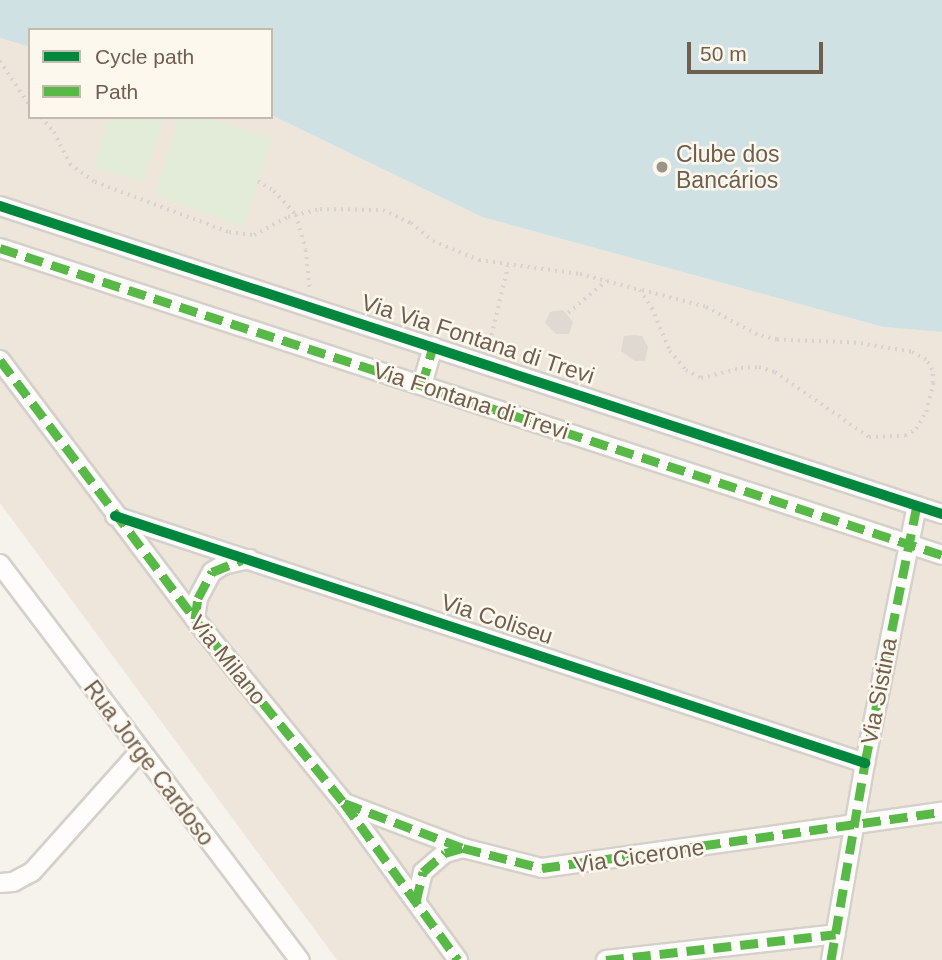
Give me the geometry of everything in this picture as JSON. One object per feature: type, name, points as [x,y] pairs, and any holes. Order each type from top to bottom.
[{"type":"street","name":"Via Via Fontana di Trevi","points":[[0,206],[942,514]]},
{"type":"street","name":"Via Fontana di Trevi","points":[[0,248],[942,555]]},
{"type":"street","points":[[422,385],[433,347]]},
{"type":"street","name":"Via Milano","points":[[0,360],[115,516],[344,803],[458,960]]},
{"type":"street","name":"Via Sistina","points":[[831,960],[865,763],[907,543],[917,506]]},
{"type":"street","name":"Via Coliseu","points":[[115,516],[865,763]]},
{"type":"street","points":[[195,619],[198,598],[212,572],[223,565],[249,559]]},
{"type":"street","name":"Rua Jorge Cardoso","points":[[0,564],[300,960]]},
{"type":"street","points":[[0,883],[13,882],[32,872],[140,751]]},
{"type":"street","name":"Via Cicerone","points":[[344,803],[463,848],[524,866],[562,867],[942,812]]},
{"type":"street","points":[[416,902],[423,872],[445,853],[463,848]]},
{"type":"street","points":[[606,960],[836,934]]},
{"type":"path","points":[[0,61],[28,103]]},
{"type":"path","points":[[43,119],[54,132],[70,164],[95,182],[131,198],[229,232],[254,235],[296,215],[320,209],[383,210],[411,223],[433,241],[479,260],[580,274],[705,307],[757,335],[777,340],[856,343],[911,352],[926,360],[932,370],[933,383],[926,412],[916,429],[905,436],[869,437],[775,372],[759,367],[741,368],[701,378],[686,370],[670,351],[652,308],[640,290]]},
{"type":"path","points":[[258,181],[274,191],[296,215],[306,250],[311,306]]},
{"type":"path","points":[[484,364],[508,265]]},
{"type":"path","points":[[568,313],[606,281]]},
{"type":"shaded area","name":"Clube dos Bancários","points":[[0,0],[942,0],[942,332],[883,327],[482,217],[273,116],[273,28],[28,28],[28,46],[0,38]]},
{"type":"shaded area","points":[[0,38],[28,46],[28,119],[273,119],[273,116],[482,217],[883,327],[942,332],[942,960],[337,960],[0,503]]},
{"type":"green space","points":[[108,119],[163,119],[144,182],[93,166]]},
{"type":"green space","points":[[178,119],[213,119],[272,138],[244,227],[155,195]]},
{"type":"building","points":[[563,310],[573,322],[569,334],[556,334],[545,323],[550,312]]},
{"type":"building","points":[[624,336],[642,336],[648,347],[645,361],[635,361],[621,351]]},
{"type":"marked path","points":[[0,248],[942,555]]},
{"type":"marked path","points":[[422,385],[433,347]]},
{"type":"marked path","points":[[0,360],[195,619],[344,803],[458,960]]},
{"type":"marked path","points":[[831,960],[865,763],[917,506]]},
{"type":"marked path","points":[[195,619],[198,598],[212,572],[242,560]]},
{"type":"marked path","points":[[344,803],[463,848],[542,868],[942,812]]},
{"type":"marked path","points":[[416,902],[423,872],[445,853],[463,848]]},
{"type":"marked path","points":[[606,960],[836,934]]},
{"type":"cycle path","points":[[0,206],[942,514]]},
{"type":"cycle path","points":[[115,516],[865,763]]},
{"type":"place","name":"Clube dos Bancários","points":[[662,167]]}]
